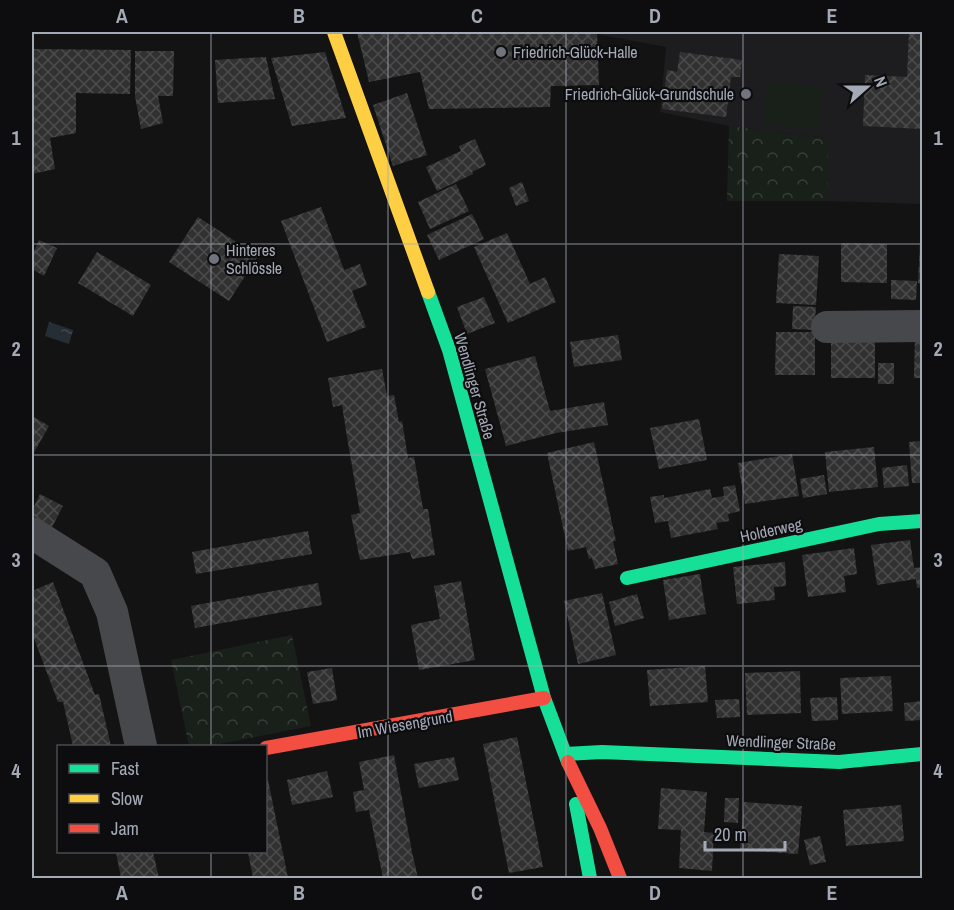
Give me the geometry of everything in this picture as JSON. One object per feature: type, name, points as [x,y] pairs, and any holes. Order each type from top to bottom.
[{"type":"main road","name":"Wendlinger Straße","points":[[334,32],[449,350],[544,698],[572,772],[600,828],[620,879]]},
{"type":"main road","name":"Holderweg","points":[[627,578],[879,524],[922,521]]},
{"type":"main road","name":"Im Wiesengrund","points":[[267,748],[544,698]]},
{"type":"main road","name":"Wendlinger Straße","points":[[565,754],[602,752],[839,762],[922,754]]},
{"type":"main road","name":"Wendlinger Straße","points":[[572,772],[580,837],[590,879]]},
{"type":"street","points":[[826,327],[922,326]]},
{"type":"street","points":[[32,533],[95,573],[112,612],[141,745]]},
{"type":"shaded area","name":"Friedrich-Glück-Grundschule","points":[[601,32],[922,32],[922,204],[828,201],[828,138],[729,126],[660,112],[666,47],[601,35]]},
{"type":"green space","points":[[767,81],[823,87],[818,130],[763,124]]},
{"type":"green space","points":[[729,126],[828,138],[828,201],[727,201]]},
{"type":"green space","points":[[292,635],[311,726],[214,745],[189,745],[171,660]]},
{"type":"water","points":[[49,322],[73,330],[69,344],[45,336]]},
{"type":"building","name":"Friedrich-Glück-Halle","points":[[357,32],[597,32],[599,85],[551,86],[550,107],[429,109],[420,72],[369,82]]},
{"type":"building","points":[[909,32],[922,32],[922,129],[863,126],[865,75],[907,77]]},
{"type":"building","points":[[32,49],[131,50],[130,94],[76,93],[76,133],[50,138],[55,169],[32,174]]},
{"type":"building","points":[[135,51],[174,51],[173,96],[158,96],[163,123],[141,129],[135,96]]},
{"type":"building","points":[[325,52],[346,118],[292,126],[271,58]]},
{"type":"building","points":[[680,52],[742,60],[740,77],[731,77],[726,117],[662,109],[667,70],[677,72]]},
{"type":"building","points":[[266,57],[275,99],[218,103],[215,60]]},
{"type":"building","points":[[407,93],[427,155],[393,166],[373,105]]},
{"type":"building","points":[[475,139],[486,165],[472,172],[473,174],[437,191],[426,167],[461,151],[459,146]]},
{"type":"building","points":[[522,182],[529,201],[516,206],[509,188]]},
{"type":"building","points":[[456,184],[469,211],[430,229],[418,202]]},
{"type":"building","points":[[321,207],[344,270],[360,264],[367,285],[352,291],[366,327],[327,342],[281,221]]},
{"type":"building","points":[[472,214],[484,239],[439,260],[427,235]]},
{"type":"building","name":"Hinteres Schlössle","points":[[198,217],[258,256],[229,301],[169,262]]},
{"type":"building","points":[[507,233],[530,284],[545,277],[556,302],[508,323],[474,247]]},
{"type":"building","points":[[39,240],[57,248],[44,276],[32,269],[32,256]]},
{"type":"building","points":[[920,241],[922,241],[922,284],[918,283]]},
{"type":"building","points":[[841,243],[887,244],[887,283],[841,282]]},
{"type":"building","points":[[97,252],[151,285],[133,316],[78,283]]},
{"type":"building","points":[[779,254],[819,256],[816,305],[776,303]]},
{"type":"building","points":[[891,280],[917,281],[916,300],[891,299]]},
{"type":"building","points":[[484,297],[495,323],[467,334],[457,307]]},
{"type":"building","points":[[793,306],[816,307],[814,330],[792,329]]},
{"type":"building","points":[[776,332],[815,332],[815,375],[775,375]]},
{"type":"building","points":[[618,335],[622,360],[574,367],[570,342]]},
{"type":"building","points":[[915,335],[922,335],[922,378],[914,378]]},
{"type":"building","points":[[831,336],[875,336],[875,378],[831,378]]},
{"type":"building","points":[[535,356],[550,411],[604,402],[608,425],[556,433],[506,446],[485,369]]},
{"type":"building","points":[[878,363],[894,363],[894,384],[878,384]]},
{"type":"building","points":[[382,369],[387,396],[394,395],[399,422],[402,421],[408,458],[414,457],[423,509],[428,509],[435,555],[412,559],[410,552],[360,560],[351,515],[360,513],[342,405],[333,407],[328,378]]},
{"type":"building","points":[[32,416],[49,426],[32,456]]},
{"type":"building","points":[[699,419],[707,460],[659,469],[650,428]]},
{"type":"building","points":[[922,441],[922,483],[912,483],[909,442]]},
{"type":"building","points":[[594,442],[616,541],[613,541],[618,564],[595,569],[586,547],[568,551],[547,453]]},
{"type":"building","points":[[874,447],[878,487],[829,492],[825,452]]},
{"type":"building","points":[[792,454],[799,496],[745,504],[738,463]]},
{"type":"building","points":[[907,465],[909,486],[884,488],[882,468]]},
{"type":"building","points":[[824,475],[827,494],[803,498],[800,479]]},
{"type":"building","points":[[735,485],[740,511],[728,514],[729,521],[716,523],[718,529],[671,538],[668,521],[655,523],[650,497],[664,495],[664,498],[710,489],[712,498],[724,496],[723,487]]},
{"type":"building","points":[[40,494],[63,506],[52,527],[32,515]]},
{"type":"building","points":[[308,531],[312,554],[196,574],[192,552]]},
{"type":"building","points":[[910,540],[914,568],[922,567],[922,587],[917,588],[916,579],[877,585],[871,545]]},
{"type":"building","points":[[854,548],[857,574],[844,576],[846,592],[808,597],[802,555]]},
{"type":"building","points":[[785,562],[786,586],[774,587],[775,600],[737,604],[733,567]]},
{"type":"building","points":[[700,574],[706,614],[669,620],[663,580]]},
{"type":"building","points":[[461,581],[475,660],[419,670],[411,625],[440,619],[434,586]]},
{"type":"building","points":[[53,582],[95,695],[99,694],[111,745],[73,745],[63,702],[58,702],[32,633],[32,591]]},
{"type":"building","points":[[318,583],[322,605],[195,628],[191,606]]},
{"type":"building","points":[[602,593],[616,655],[578,664],[564,601]]},
{"type":"building","points":[[637,594],[644,618],[615,626],[609,602]]},
{"type":"building","points":[[705,666],[708,702],[650,706],[647,670]]},
{"type":"building","points":[[332,668],[337,700],[313,704],[307,672]]},
{"type":"building","points":[[800,671],[801,713],[747,715],[745,673]]},
{"type":"building","points":[[891,676],[893,711],[842,714],[840,678]]},
{"type":"building","points":[[837,697],[838,720],[812,721],[810,698]]},
{"type":"building","points":[[739,699],[740,717],[717,718],[715,700]]},
{"type":"building","points":[[922,701],[922,720],[905,721],[904,703]]},
{"type":"building","points":[[517,737],[543,867],[509,873],[483,744]]},
{"type":"building","points":[[394,755],[418,878],[383,878],[369,810],[356,812],[353,792],[364,790],[359,762]]},
{"type":"building","points":[[454,757],[459,780],[419,788],[414,764]]},
{"type":"building","points":[[327,771],[333,797],[292,805],[287,780]]},
{"type":"building","points":[[268,780],[288,878],[253,878],[248,853],[267,853]]},
{"type":"building","points":[[661,788],[707,792],[704,832],[714,833],[712,871],[679,868],[681,830],[658,829]]},
{"type":"building","points":[[725,798],[739,798],[738,823],[724,822]]},
{"type":"building","points":[[744,802],[802,806],[798,854],[740,850]]},
{"type":"building","points":[[901,805],[904,841],[846,846],[843,810]]},
{"type":"building","points":[[820,836],[826,862],[810,865],[804,840]]},
{"type":"building","points":[[116,853],[153,853],[159,878],[121,878]]},
{"type":"traffic: fast","points":[[428,292],[449,350],[544,698],[568,762]]},
{"type":"traffic: fast","points":[[627,578],[879,524],[922,521]]},
{"type":"traffic: fast","points":[[565,754],[602,752],[839,762],[922,754]]},
{"type":"traffic: fast","points":[[576,804],[590,878]]},
{"type":"traffic: slow","points":[[334,32],[428,292]]},
{"type":"traffic: jam","points":[[267,748],[544,698]]},
{"type":"traffic: jam","points":[[568,762],[600,828],[620,878]]},
{"type":"place","name":"Friedrich-Glück-Halle","points":[[501,52]]},
{"type":"place","name":"Friedrich-Glück-Grundschule","points":[[746,94]]},
{"type":"place","name":"Hinteres Schlössle","points":[[214,259]]}]
